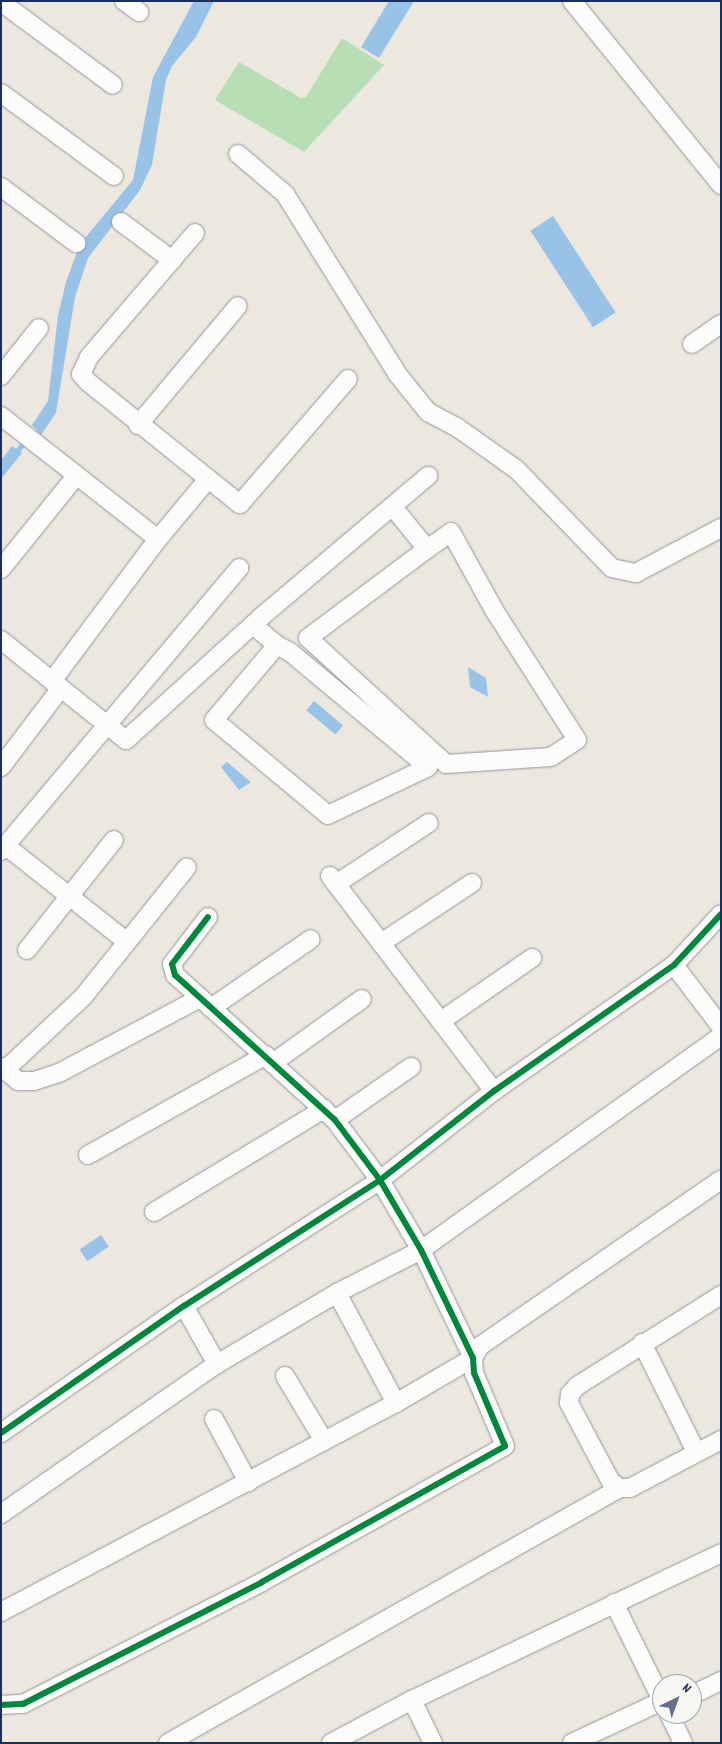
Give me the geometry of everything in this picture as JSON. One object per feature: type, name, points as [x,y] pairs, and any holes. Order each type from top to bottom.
[{"type":"street","points":[[124,1],[139,12]]},
{"type":"street","points":[[572,1],[721,185]]},
{"type":"street","points":[[1,2],[113,85]]},
{"type":"street","points":[[1,94],[114,176]]},
{"type":"street","points":[[238,154],[285,194],[398,375],[428,412],[458,428],[517,470],[612,568],[636,573],[721,528]]},
{"type":"street","points":[[1,187],[76,243]]},
{"type":"street","points":[[121,222],[172,260]]},
{"type":"street","points":[[195,234],[90,357],[81,374],[138,425],[240,504],[348,379]]},
{"type":"street","points":[[138,425],[238,306]]},
{"type":"street","points":[[692,344],[721,324]]},
{"type":"street","points":[[1,376],[39,328]]},
{"type":"street","points":[[1,416],[158,539]]},
{"type":"street","points":[[1,569],[76,476]]},
{"type":"street","points":[[3,644],[126,740],[253,625],[428,476]]},
{"type":"street","points":[[1,767],[158,539],[208,479]]},
{"type":"street","points":[[393,507],[427,549]]},
{"type":"street","points":[[451,532],[494,610],[578,740],[551,757],[446,764],[308,638],[427,549],[451,532]]},
{"type":"street","points":[[128,942],[4,848],[239,568]]},
{"type":"street","points":[[253,625],[277,645],[290,652],[428,767],[328,815],[214,720],[277,645]]},
{"type":"street","points":[[429,823],[333,880],[494,1090]]},
{"type":"street","points":[[27,950],[114,840]]},
{"type":"street","points":[[187,868],[84,997],[3,1069],[18,1081],[34,1081],[59,1073],[205,1003],[311,939]]},
{"type":"street","points":[[381,943],[472,883]]},
{"type":"street","points":[[1,1433],[184,1306],[380,1180],[494,1090],[674,965],[721,914]]},
{"type":"street","points":[[1,1705],[23,1704],[262,1582],[505,1446],[474,1374],[473,1358],[421,1250],[380,1180],[330,1114],[270,1058],[175,975],[172,964],[208,918]]},
{"type":"street","points":[[441,1021],[532,958]]},
{"type":"street","points":[[674,965],[721,1027]]},
{"type":"street","points":[[88,1155],[270,1058],[362,999]]},
{"type":"street","points":[[1,1514],[217,1364],[337,1293],[421,1250],[721,1036]]},
{"type":"street","points":[[154,1212],[410,1067]]},
{"type":"street","points":[[1,1612],[396,1403],[473,1358],[480,1346],[721,1180]]},
{"type":"street","points":[[337,1293],[396,1403]]},
{"type":"street","points":[[620,1488],[611,1482],[569,1404],[570,1394],[578,1386],[642,1343],[720,1296]]},
{"type":"street","points":[[184,1306],[217,1364]]},
{"type":"street","points":[[642,1343],[696,1452]]},
{"type":"street","points":[[285,1376],[324,1441]]},
{"type":"street","points":[[214,1418],[248,1482]]},
{"type":"street","points":[[168,1743],[620,1488],[630,1488],[721,1440]]},
{"type":"street","points":[[331,1743],[352,1738],[412,1700],[721,1553]]},
{"type":"street","points":[[614,1603],[652,1680]]},
{"type":"street","points":[[702,1691],[721,1681]]},
{"type":"street","points":[[412,1700],[433,1743]]},
{"type":"street","points":[[572,1743],[652,1705]]},
{"type":"street","points":[[674,1724],[683,1743]]},
{"type":"green space","points":[[342,38],[384,65],[304,152],[215,100],[239,62],[301,98],[306,97]]},
{"type":"water","points":[[194,1],[214,1],[196,37],[172,66],[166,80],[152,165],[140,190],[88,258],[75,297],[56,413],[41,435],[32,425],[48,401],[58,315],[66,282],[80,244],[133,180],[153,77]]},
{"type":"water","points":[[389,1],[414,1],[379,58],[361,47]]},
{"type":"water","points":[[553,216],[616,312],[593,327],[530,231]]},
{"type":"water","points":[[12,446],[22,453],[1,479],[1,460]]},
{"type":"water","points":[[468,667],[486,678],[488,697],[470,687]]},
{"type":"water","points":[[314,701],[343,725],[335,735],[306,710]]},
{"type":"water","points":[[227,762],[251,782],[239,790],[221,767]]},
{"type":"water","points":[[101,1235],[109,1247],[87,1261],[79,1250]]},
{"type":"waterway","points":[[15,453],[27,439]]},
{"type":"cycle path","points":[[1,1433],[184,1306],[380,1180],[494,1091],[674,965],[721,914]]},
{"type":"cycle path","points":[[1,1705],[23,1704],[262,1582],[505,1446],[474,1373],[473,1358],[421,1250],[380,1180],[335,1120],[175,975],[172,964],[208,917]]}]
